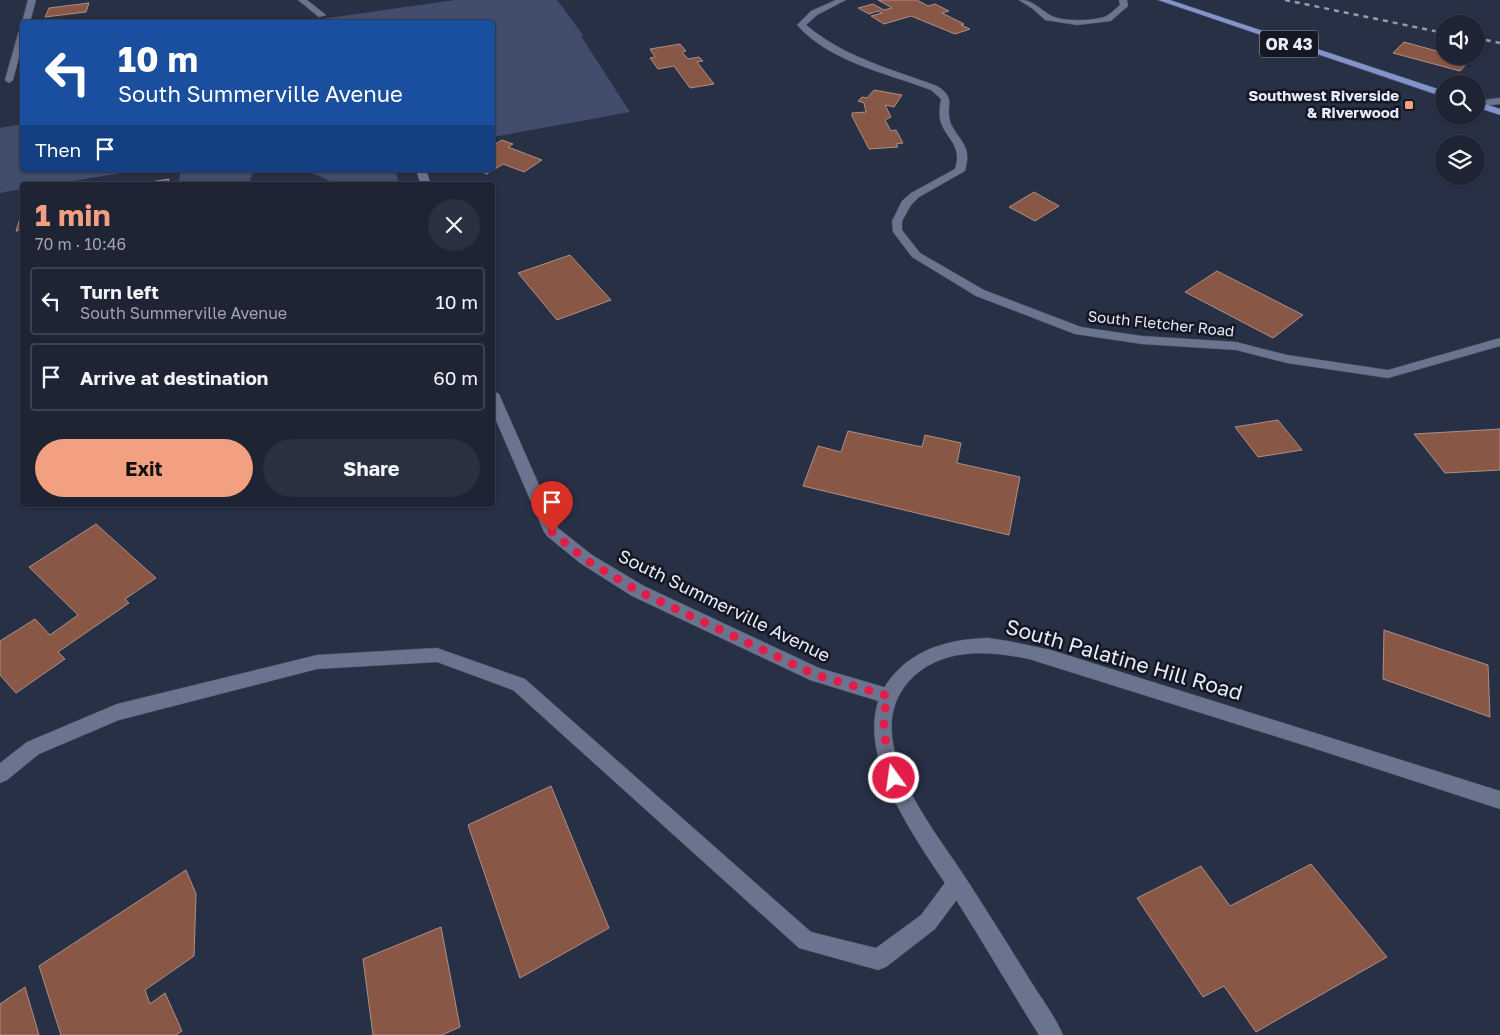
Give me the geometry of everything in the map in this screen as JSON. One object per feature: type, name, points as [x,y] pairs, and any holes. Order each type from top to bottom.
[{"type":"main road","name":"OR 43","points":[[1162,0],[1416,87],[1435,92]]},
{"type":"main road","points":[[1485,107],[1500,112]]},
{"type":"street","points":[[27,20],[32,0]]},
{"type":"street","points":[[302,0],[322,15]]},
{"type":"street","name":"South Fletcher Road","points":[[842,0],[814,13],[801,25],[815,39],[871,67],[934,88],[942,93],[946,99],[942,113],[946,126],[960,145],[964,156],[960,170],[915,195],[906,203],[897,221],[897,230],[916,255],[980,293],[1079,331],[1142,340],[1236,346],[1287,359],[1388,374],[1500,342]]},
{"type":"street","points":[[1023,0],[1036,7],[1048,18],[1077,23],[1108,19],[1124,6],[1123,0]]},
{"type":"street","points":[[9,80],[20,41]]},
{"type":"street","points":[[1485,103],[1500,101]]},
{"type":"street","points":[[422,173],[425,182]]},
{"type":"street","name":"South Summerville Avenue","points":[[495,401],[552,532],[586,560],[638,591],[816,675],[888,696]]},
{"type":"street","name":"South Palatine Hill Road","points":[[1052,1035],[904,800],[894,778],[883,727],[884,710],[888,696],[898,680],[912,666],[928,656],[947,650],[971,646],[1018,649],[1290,731],[1500,800]]},
{"type":"street","points":[[0,774],[33,748],[116,712],[317,662],[437,655],[519,684],[806,940],[878,959],[928,922],[957,883]]},
{"type":"shaded area","points":[[455,0],[557,0],[583,35],[581,36],[630,112],[495,137],[495,20],[314,20]]},
{"type":"shaded area","points":[[20,124],[20,172],[127,172],[67,182],[20,182],[20,189],[0,193],[0,128]]},
{"type":"shaded area","points":[[181,172],[253,172],[249,182],[179,182]]},
{"type":"shaded area","points":[[310,172],[396,172],[399,182],[332,182]]},
{"type":"building","points":[[878,0],[917,0],[928,6],[935,4],[949,11],[942,13],[970,29],[955,34],[911,16],[884,24],[871,16],[882,13],[878,11],[869,14],[858,8],[873,4],[884,10],[892,8]]},
{"type":"building","points":[[89,3],[86,12],[45,17],[49,8]]},
{"type":"building","points":[[1404,42],[1435,51],[1435,64],[1393,53]]},
{"type":"building","points":[[680,44],[686,51],[682,52],[688,59],[699,57],[703,61],[697,62],[714,84],[690,88],[674,66],[658,69],[650,58],[655,57],[650,49]]},
{"type":"building","points":[[1438,65],[1465,65],[1460,71]]},
{"type":"building","points":[[874,90],[902,95],[894,107],[885,105],[891,117],[885,120],[891,131],[896,130],[903,143],[896,144],[898,147],[869,149],[852,116],[852,113],[866,112],[864,103],[858,101],[862,97],[867,98]]},
{"type":"building","points":[[502,140],[513,144],[508,147],[542,160],[524,172],[503,164],[495,169],[495,144]]},
{"type":"building","points":[[169,179],[168,182],[151,182]]},
{"type":"building","points":[[1034,192],[1059,206],[1035,221],[1009,207]]},
{"type":"building","points":[[20,218],[20,230],[16,231]]},
{"type":"building","points":[[570,255],[611,300],[557,320],[518,273]]},
{"type":"building","points":[[1217,271],[1303,315],[1273,338],[1185,292]]},
{"type":"building","points":[[1278,420],[1302,450],[1258,457],[1235,427]]},
{"type":"building","points":[[1500,429],[1500,470],[1445,473],[1414,434]]},
{"type":"building","points":[[848,431],[922,447],[925,435],[961,443],[957,463],[1020,477],[1009,535],[803,486],[818,446],[841,452]]},
{"type":"building","points":[[96,524],[156,578],[125,599],[129,603],[58,652],[65,659],[16,693],[0,675],[0,641],[35,619],[50,635],[78,615],[29,567]]},
{"type":"building","points":[[1384,630],[1488,665],[1490,717],[1383,679]]},
{"type":"building","points":[[551,786],[609,928],[520,978],[468,825]]},
{"type":"building","points":[[1311,864],[1387,957],[1256,1032],[1224,986],[1203,997],[1137,898],[1201,866],[1230,906]]},
{"type":"building","points":[[186,870],[196,894],[194,956],[145,990],[150,1004],[165,993],[182,1031],[176,1035],[61,1035],[39,966]]},
{"type":"building","points":[[441,927],[460,1027],[442,1035],[373,1035],[363,959]]},
{"type":"building","points":[[25,987],[39,1035],[0,1035],[0,1004]]},
{"type":"railway","points":[[1285,0],[1435,31]]},
{"type":"railway","points":[[1485,40],[1500,43]]},
{"type":"place","name":"Southwest Riverside & Riverwood","points":[[1409,105]]},
{"type":"route","points":[[552,532],[586,560],[638,591],[816,675],[888,696],[884,710],[883,727],[885,744],[894,778]]}]
